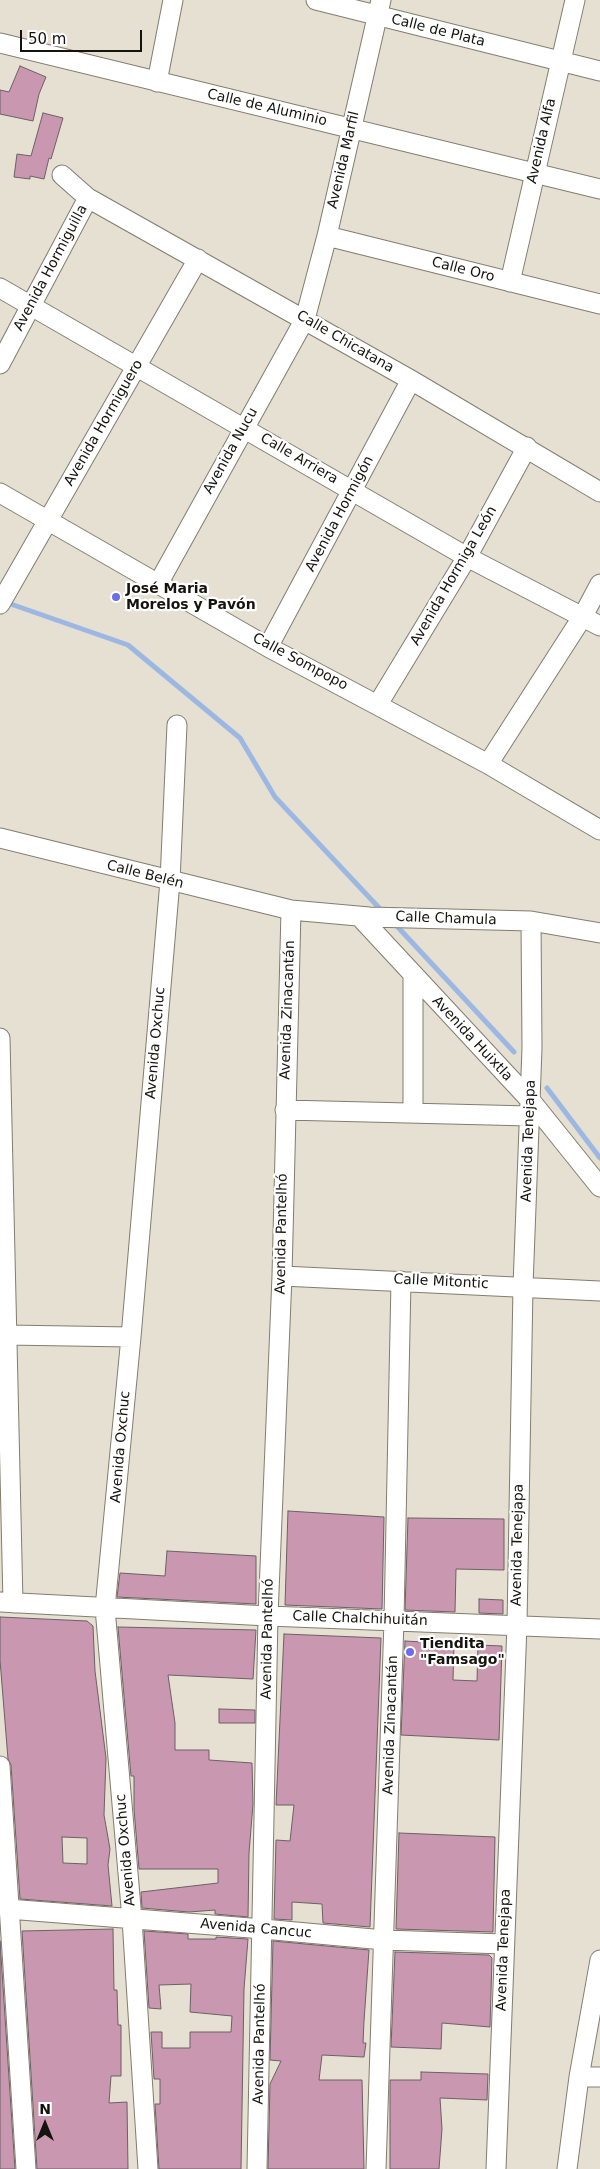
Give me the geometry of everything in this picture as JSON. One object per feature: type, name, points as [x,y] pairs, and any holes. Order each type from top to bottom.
[{"type":"street","points":[[157,82],[173,0]]},
{"type":"street","name":"Calle de Plata","points":[[316,0],[380,8],[600,71]]},
{"type":"street","name":"Avenida Alfa","points":[[510,282],[575,0]]},
{"type":"street","name":"Avenida Marfil","points":[[305,319],[327,236],[380,8]]},
{"type":"street","name":"Calle de Aluminio","points":[[0,43],[600,189]]},
{"type":"street","name":"Calle Chicatana","points":[[62,175],[88,198],[305,319],[600,492]]},
{"type":"street","name":"Avenida Hormiguilla","points":[[0,364],[32,308],[88,198]]},
{"type":"street","name":"Calle Oro","points":[[327,236],[600,304]]},
{"type":"street","name":"Avenida Hormiguero","points":[[4,595],[198,259]]},
{"type":"street","name":"Calle Arriera","points":[[0,288],[467,556],[600,626]]},
{"type":"street","name":"Avenida Nucu","points":[[158,584],[305,319]]},
{"type":"street","name":"Avenida Hormigón","points":[[268,647],[411,380]]},
{"type":"street","name":"Avenida Hormiga León","points":[[378,704],[467,556],[527,448]]},
{"type":"street","name":"Calle Sompopo","points":[[0,494],[268,647],[488,764],[600,829]]},
{"type":"street","points":[[488,764],[583,616],[600,584]]},
{"type":"street","name":"Avenida Oxchuc","points":[[148,2169],[132,1919],[106,1608],[170,881],[177,724]]},
{"type":"street","name":"Calle Belén","points":[[0,838],[291,910]]},
{"type":"street","name":"Calle Chamula","points":[[291,910],[364,917],[393,916],[531,922],[600,933]]},
{"type":"street","name":"Avenida Zinacantán","points":[[285,1110],[291,910]]},
{"type":"street","name":"Avenida Huixtla","points":[[364,917],[413,976],[600,1187]]},
{"type":"street","name":"Avenida Tenejapa","points":[[496,2169],[517,1625],[523,1286],[530,1108],[531,922]]},
{"type":"street","points":[[412,1113],[413,976]]},
{"type":"street","points":[[0,1038],[3,1307],[7,1335],[6,1603]]},
{"type":"street","points":[[285,1110],[412,1113],[530,1108]]},
{"type":"street","name":"Avenida Pantelhó","points":[[257,2169],[268,1616],[282,1276],[285,1110]]},
{"type":"street","name":"Calle Mitontic","points":[[282,1276],[401,1280],[600,1291]]},
{"type":"street","name":"Avenida Zinacantán","points":[[376,2169],[394,1620],[401,1280]]},
{"type":"street","points":[[7,1335],[131,1337]]},
{"type":"street","name":"Calle Chalchihuitán","points":[[6,1603],[268,1616],[600,1629]]},
{"type":"street","points":[[0,1766],[26,2169]]},
{"type":"street","name":"Avenida Cancuc","points":[[8,1909],[263,1928],[384,1940],[504,1944]]},
{"type":"street","points":[[567,2169],[579,2076],[600,1960]]},
{"type":"street","points":[[579,2076],[600,2077]]},
{"type":"building","points":[[20,66],[46,77],[39,94],[33,121],[0,114],[0,90],[9,92]]},
{"type":"building","points":[[43,113],[63,118],[44,179],[30,176],[30,179],[14,177],[17,154],[31,156]]},
{"type":"building","points":[[288,1511],[384,1517],[382,1609],[285,1605]]},
{"type":"building","points":[[408,1518],[504,1519],[504,1570],[456,1569],[455,1612],[405,1610]]},
{"type":"building","points":[[167,1551],[256,1556],[256,1604],[117,1597],[120,1573],[165,1576]]},
{"type":"building","points":[[479,1599],[503,1600],[503,1614],[479,1613]]},
{"type":"building","points":[[0,1617],[87,1621],[93,1626],[95,1671],[106,1758],[104,1815],[110,1849],[108,1865],[112,1906],[20,1899],[11,1765],[8,1759],[0,1660]],"holes":[[[62,1837],[87,1838],[87,1864],[63,1863]]]},
{"type":"building","points":[[118,1627],[256,1630],[253,1679],[168,1675],[175,1723],[175,1750],[209,1750],[209,1760],[252,1763],[253,1804],[249,1853],[248,1917],[215,1914],[215,1910],[189,1912],[142,1908],[141,1892],[218,1883],[218,1869],[139,1869],[134,1809],[134,1776],[131,1776]]},
{"type":"building","points":[[284,1634],[381,1638],[370,1927],[323,1923],[322,1904],[292,1902],[292,1920],[274,1919],[276,1840],[290,1841],[294,1805],[276,1805]]},
{"type":"building","points":[[405,1641],[454,1644],[453,1680],[477,1681],[478,1645],[502,1646],[499,1740],[401,1735]]},
{"type":"building","points":[[219,1709],[255,1710],[255,1723],[219,1723]]},
{"type":"building","points":[[399,1833],[495,1837],[493,1932],[396,1929]]},
{"type":"building","points":[[113,1929],[114,1990],[117,1990],[118,2025],[121,2025],[121,2076],[111,2076],[109,2103],[127,2102],[128,2169],[37,2169],[22,1931]]},
{"type":"building","points":[[144,1931],[188,1934],[188,1939],[216,1939],[216,1937],[248,1939],[244,1989],[241,2169],[159,2169],[155,2104],[160,2104],[160,2079],[154,2079],[151,2032],[162,2032],[162,2048],[190,2048],[190,2032],[231,2032],[232,2016],[190,2012],[191,1984],[159,1985],[161,2009],[149,2008]]},
{"type":"building","points":[[0,1941],[15,2169],[0,2169]]},
{"type":"building","points":[[273,1941],[369,1950],[364,2021],[363,2043],[366,2043],[364,2057],[322,2055],[319,2080],[362,2080],[364,2169],[268,2169],[270,2084],[281,2061],[270,2060]]},
{"type":"building","points":[[395,1952],[489,1955],[492,1958],[490,2027],[442,2023],[441,2049],[391,2047]]},
{"type":"building","points":[[421,2072],[488,2074],[487,2100],[440,2098],[442,2129],[439,2169],[390,2169],[390,2080],[421,2080]]},
{"type":"waterway","points":[[5,602],[128,645],[240,738],[275,797],[383,912]]},
{"type":"waterway","points":[[394,923],[514,1052]]},
{"type":"waterway","points":[[547,1088],[600,1158]]},
{"type":"place","name":"José Maria Morelos y Pavón","points":[[116,597]]},
{"type":"place","name":"Tiendita \"Famsago\"","points":[[410,1652]]}]
